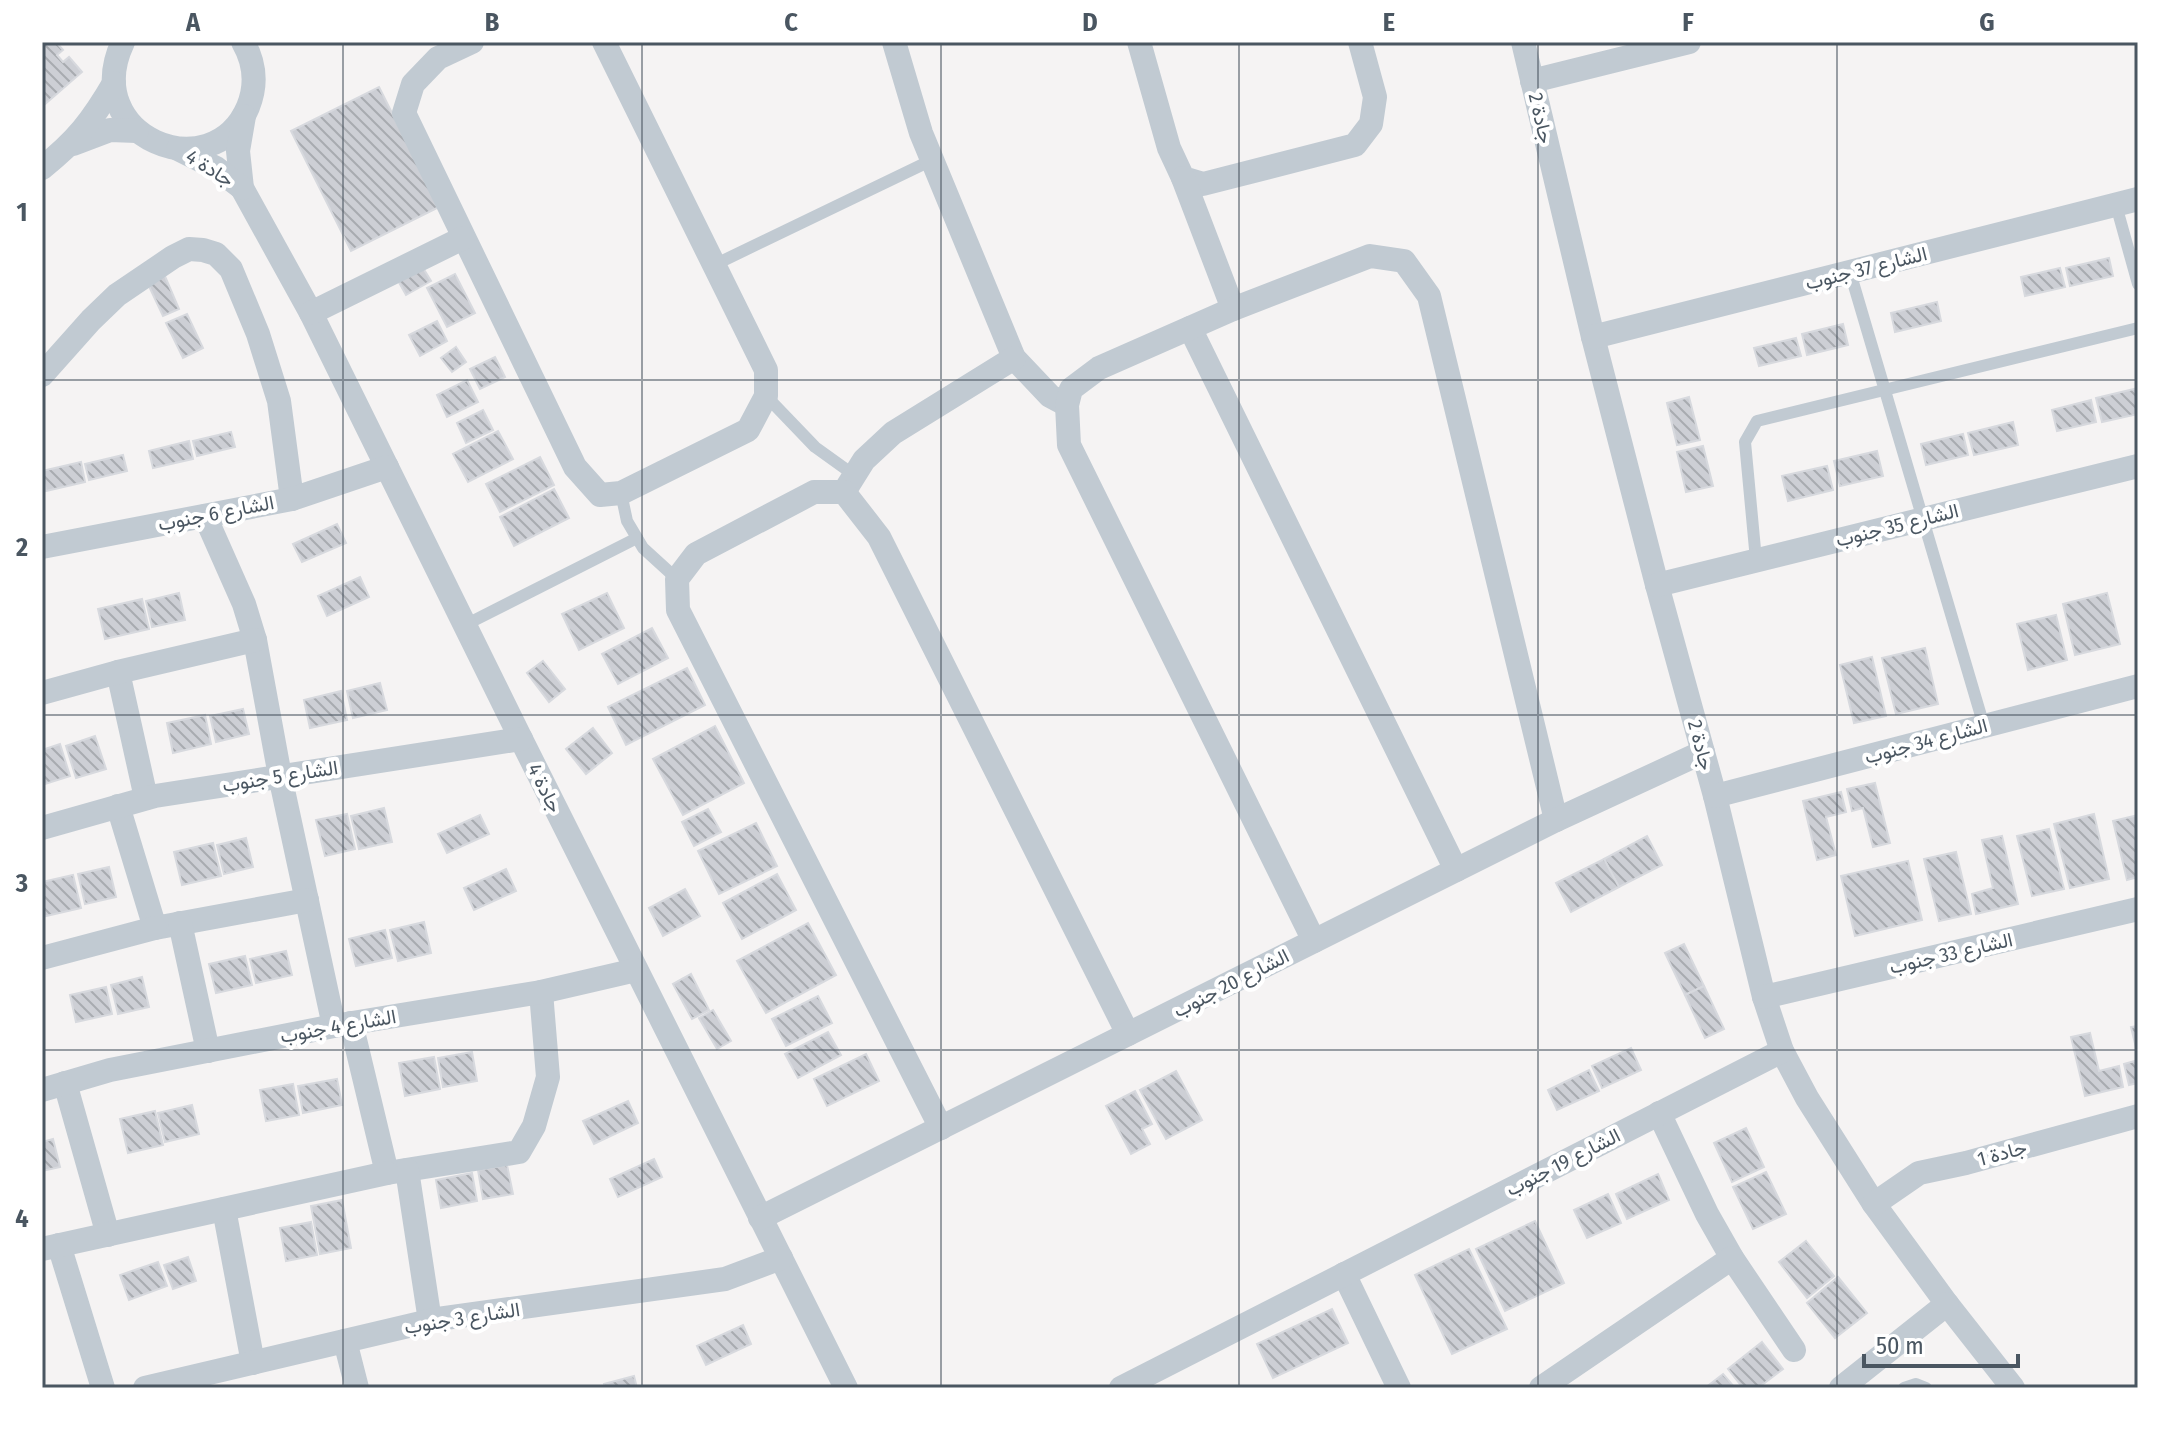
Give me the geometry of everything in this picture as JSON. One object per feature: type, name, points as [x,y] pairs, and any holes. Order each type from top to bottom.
[{"type":"street","points":[[123,42],[115,63],[114,83],[121,110],[137,131]]},
{"type":"street","points":[[472,42],[438,58],[430,66],[413,84],[404,113],[575,467],[600,495],[621,493],[748,430],[766,396],[766,370],[604,42]]},
{"type":"street","points":[[894,42],[921,133],[1014,358],[1050,396],[1067,405]]},
{"type":"street","points":[[1139,42],[1169,148],[1233,309]]},
{"type":"street","points":[[1183,178],[1203,184],[1355,145],[1371,124],[1375,97],[1360,42]]},
{"type":"street","name":"جادة 2","points":[[1523,42],[1593,337],[1715,796],[1764,997],[1782,1051],[1807,1098],[1874,1204],[2013,1388]]},
{"type":"street","points":[[1532,81],[1689,42]]},
{"type":"street","name":"جادة 4","points":[[249,46],[254,74],[252,96],[244,116],[238,151],[242,188],[311,313],[846,1388]]},
{"type":"street","points":[[42,168],[71,145],[95,116],[114,83]]},
{"type":"street","points":[[178,149],[197,148],[215,142],[231,131],[244,116]]},
{"type":"street","points":[[71,145],[110,130],[137,131]]},
{"type":"street","name":"جادة 4","points":[[137,131],[156,143],[178,149],[216,168],[242,188]]},
{"type":"street","name":"الشارع 37 جنوب","points":[[1593,337],[2127,202]]},
{"type":"street","points":[[311,313],[463,238]]},
{"type":"street","points":[[42,375],[117,295],[150,272],[189,249],[216,254],[231,269],[258,334],[279,401],[292,499]]},
{"type":"street","points":[[1314,941],[1069,445],[1067,405],[1071,389],[1099,368],[1233,309],[1370,256],[1404,261],[1429,296],[1556,820]]},
{"type":"street","points":[[1190,328],[1456,870]]},
{"type":"street","points":[[941,1128],[678,610],[677,579],[696,554],[814,492],[849,483],[864,460],[893,433],[1014,358]]},
{"type":"street","name":"الشارع 35 جنوب","points":[[1657,585],[2138,466]]},
{"type":"street","name":"الشارع 6 جنوب","points":[[42,547],[292,499],[387,467]]},
{"type":"street","points":[[849,483],[1128,1034]]},
{"type":"street","points":[[205,516],[244,604],[255,640],[307,900],[342,1024],[397,1171],[430,1321]]},
{"type":"street","points":[[42,693],[255,640]]},
{"type":"street","points":[[118,672],[146,798]]},
{"type":"street","name":"الشارع 34 جنوب","points":[[1715,796],[2138,686]]},
{"type":"street","name":"الشارع 5 جنوب","points":[[42,828],[146,798],[521,739]]},
{"type":"street","name":"الشارع 20 جنوب","points":[[760,1218],[1556,820],[1703,752]]},
{"type":"street","points":[[118,806],[155,928]]},
{"type":"street","points":[[42,958],[155,928],[307,900]]},
{"type":"street","name":"الشارع 33 جنوب","points":[[1764,997],[2138,909]]},
{"type":"street","points":[[180,923],[208,1051]]},
{"type":"street","name":"الشارع 4 جنوب","points":[[54,1087],[110,1070],[342,1024],[541,992],[636,970]]},
{"type":"street","points":[[103,1388],[50,1247],[397,1171],[519,1152],[534,1126],[548,1077],[541,992]]},
{"type":"street","name":"الشارع 19 جنوب","points":[[1121,1388],[1782,1051]]},
{"type":"street","points":[[54,1087],[108,1235]]},
{"type":"street","points":[[1659,1113],[1707,1214],[1732,1258],[1794,1350]]},
{"type":"street","name":"جادة 1","points":[[1874,1204],[1919,1173],[2138,1116]]},
{"type":"street","points":[[224,1209],[253,1363]]},
{"type":"street","name":"الشارع 3 جنوب","points":[[145,1388],[178,1384],[430,1321],[725,1279],[781,1258]]},
{"type":"street","points":[[1541,1388],[1732,1258]]},
{"type":"street","points":[[1344,1274],[1399,1388]]},
{"type":"street","points":[[1841,1388],[1947,1304]]},
{"type":"street","points":[[345,1341],[357,1388]]},
{"type":"lane","points":[[714,265],[932,160]]},
{"type":"lane","points":[[2127,202],[2138,284]]},
{"type":"lane","points":[[1850,272],[1984,726]]},
{"type":"lane","points":[[1756,560],[1745,442],[1757,421],[2138,328]]},
{"type":"lane","points":[[766,396],[849,483]]},
{"type":"lane","points":[[621,493],[627,521],[643,548],[677,579]]},
{"type":"lane","points":[[465,625],[637,538]]},
{"type":"lane","points":[[1904,1388],[1916,1384],[1926,1388]]},
{"type":"building","points":[[42,42],[56,42],[63,50],[57,55],[63,62],[69,57],[82,72],[44,105],[42,102]]},
{"type":"building","points":[[379,87],[439,207],[351,251],[291,131]]},
{"type":"building","points":[[2109,258],[2113,276],[2070,286],[2066,268]]},
{"type":"building","points":[[420,263],[431,281],[406,295],[396,277]]},
{"type":"building","points":[[2060,268],[2065,287],[2025,296],[2021,277]]},
{"type":"building","points":[[164,274],[179,309],[163,316],[147,282]]},
{"type":"building","points":[[455,274],[475,313],[447,327],[427,288]]},
{"type":"building","points":[[1937,302],[1941,321],[1895,332],[1891,313]]},
{"type":"building","points":[[187,314],[203,348],[183,358],[166,323]]},
{"type":"building","points":[[437,321],[447,341],[420,356],[409,335]]},
{"type":"building","points":[[1843,324],[1848,345],[1807,355],[1802,334]]},
{"type":"building","points":[[1796,338],[1801,356],[1759,366],[1754,348]]},
{"type":"building","points":[[456,347],[466,362],[452,372],[441,358]]},
{"type":"building","points":[[495,357],[505,377],[480,389],[470,369]]},
{"type":"building","points":[[467,380],[478,402],[447,417],[437,395]]},
{"type":"building","points":[[2138,388],[2138,414],[2102,422],[2096,398]]},
{"type":"building","points":[[1689,397],[1700,440],[1677,445],[1667,403]]},
{"type":"building","points":[[2091,400],[2096,422],[2057,431],[2052,410]]},
{"type":"building","points":[[483,410],[493,430],[466,443],[457,423]]},
{"type":"building","points":[[2013,422],[2018,445],[1974,455],[1968,433]]},
{"type":"building","points":[[498,431],[513,459],[468,482],[453,454]]},
{"type":"building","points":[[231,432],[235,447],[197,456],[193,441]]},
{"type":"building","points":[[1963,434],[1968,455],[1926,465],[1921,444]]},
{"type":"building","points":[[189,441],[193,459],[153,468],[149,451]]},
{"type":"building","points":[[1703,446],[1713,486],[1686,492],[1677,452]]},
{"type":"building","points":[[1877,451],[1883,476],[1840,486],[1834,461]]},
{"type":"building","points":[[123,455],[127,471],[89,480],[85,464]]},
{"type":"building","points":[[540,457],[554,485],[500,512],[486,484]]},
{"type":"building","points":[[81,462],[85,482],[46,491],[42,471]]},
{"type":"building","points":[[1827,466],[1833,490],[1788,501],[1782,476]]},
{"type":"building","points":[[554,489],[569,518],[514,546],[500,517]]},
{"type":"building","points":[[337,524],[346,543],[302,562],[293,544]]},
{"type":"building","points":[[360,577],[369,597],[327,616],[318,596]]},
{"type":"building","points":[[179,593],[185,620],[152,627],[146,601]]},
{"type":"building","points":[[607,593],[624,628],[579,650],[562,614]]},
{"type":"building","points":[[2107,593],[2120,644],[2075,655],[2063,604]]},
{"type":"building","points":[[142,599],[149,629],[105,639],[98,609]]},
{"type":"building","points":[[2056,615],[2067,660],[2028,670],[2017,624]]},
{"type":"building","points":[[652,628],[668,658],[618,684],[602,654]]},
{"type":"building","points":[[1925,648],[1938,704],[1896,714],[1882,658]]},
{"type":"building","points":[[1872,657],[1886,716],[1854,723],[1840,665]]},
{"type":"building","points":[[543,661],[565,689],[549,702],[527,673]]},
{"type":"building","points":[[687,668],[705,705],[626,745],[608,707]]},
{"type":"building","points":[[380,683],[387,710],[353,718],[347,691]]},
{"type":"building","points":[[341,691],[347,720],[310,728],[304,700]]},
{"type":"building","points":[[243,709],[249,734],[216,742],[210,716]]},
{"type":"building","points":[[205,715],[211,744],[173,753],[167,723]]},
{"type":"building","points":[[715,726],[744,783],[683,815],[653,759]]},
{"type":"building","points":[[593,728],[612,753],[586,774],[566,749]]},
{"type":"building","points":[[95,736],[106,769],[76,778],[66,746]]},
{"type":"building","points":[[60,744],[70,776],[42,785],[42,750]]},
{"type":"building","points":[[1875,783],[1890,843],[1873,847],[1863,808],[1852,811],[1847,789]]},
{"type":"building","points":[[1841,792],[1846,812],[1826,817],[1836,855],[1817,860],[1803,801]]},
{"type":"building","points":[[384,808],[392,842],[359,849],[351,816]]},
{"type":"building","points":[[708,809],[721,832],[694,846],[682,822]]},
{"type":"building","points":[[347,814],[355,849],[325,856],[316,820]]},
{"type":"building","points":[[2094,814],[2109,879],[2070,888],[2054,824]]},
{"type":"building","points":[[480,815],[489,834],[447,853],[438,834]]},
{"type":"building","points":[[2138,815],[2138,877],[2127,880],[2113,821]]},
{"type":"building","points":[[756,823],[777,866],[719,894],[698,851]]},
{"type":"building","points":[[2049,829],[2064,889],[2032,896],[2017,836]]},
{"type":"building","points":[[1647,836],[1662,865],[1619,887],[1604,859]]},
{"type":"building","points":[[2002,836],[2018,904],[1976,914],[1972,894],[1993,888],[1982,840]]},
{"type":"building","points":[[246,838],[253,867],[224,874],[217,845]]},
{"type":"building","points":[[213,843],[221,876],[182,885],[174,852]]},
{"type":"building","points":[[1956,852],[1971,914],[1939,921],[1924,859]]},
{"type":"building","points":[[1604,859],[1619,887],[1571,912],[1556,883]]},
{"type":"building","points":[[1908,861],[1922,920],[1855,936],[1841,876]]},
{"type":"building","points":[[109,867],[116,897],[85,904],[78,874]]},
{"type":"building","points":[[506,869],[516,891],[474,910],[464,888]]},
{"type":"building","points":[[777,874],[796,910],[742,939],[723,903]]},
{"type":"building","points":[[73,875],[81,908],[42,917],[42,882]]},
{"type":"building","points":[[685,889],[700,916],[663,936],[649,908]]},
{"type":"building","points":[[424,922],[431,953],[398,961],[390,930]]},
{"type":"building","points":[[808,923],[836,975],[766,1013],[737,961]]},
{"type":"building","points":[[385,930],[392,958],[356,966],[349,939]]},
{"type":"building","points":[[1684,944],[1704,986],[1685,995],[1665,953]]},
{"type":"building","points":[[286,951],[292,975],[256,983],[250,959]]},
{"type":"building","points":[[245,956],[252,985],[216,993],[209,964]]},
{"type":"building","points":[[691,974],[709,1010],[692,1019],[673,984]]},
{"type":"building","points":[[142,977],[149,1007],[118,1014],[111,985]]},
{"type":"building","points":[[1704,986],[1724,1029],[1705,1038],[1685,995]]},
{"type":"building","points":[[106,987],[112,1014],[76,1022],[70,995]]},
{"type":"building","points":[[818,996],[832,1023],[786,1046],[772,1019]]},
{"type":"building","points":[[713,1010],[731,1041],[717,1049],[699,1018]]},
{"type":"building","points":[[2138,1026],[2138,1056],[2131,1027]]},
{"type":"building","points":[[828,1032],[841,1055],[798,1078],[785,1054]]},
{"type":"building","points":[[2090,1033],[2099,1071],[2119,1066],[2123,1087],[2085,1096],[2071,1037]]},
{"type":"building","points":[[1631,1048],[1641,1070],[1602,1088],[1592,1066]]},
{"type":"building","points":[[472,1052],[477,1081],[443,1087],[438,1058]]},
{"type":"building","points":[[866,1054],[879,1081],[827,1106],[814,1079]]},
{"type":"building","points":[[434,1057],[440,1089],[405,1096],[399,1063]]},
{"type":"building","points":[[2138,1060],[2138,1083],[2129,1085],[2124,1064]]},
{"type":"building","points":[[1589,1070],[1599,1091],[1557,1110],[1548,1090]]},
{"type":"building","points":[[1176,1071],[1202,1120],[1166,1139],[1140,1090]]},
{"type":"building","points":[[337,1079],[342,1105],[303,1113],[298,1086]]},
{"type":"building","points":[[293,1084],[299,1115],[266,1121],[260,1090]]},
{"type":"building","points":[[1135,1091],[1152,1124],[1142,1129],[1150,1144],[1131,1154],[1106,1106]]},
{"type":"building","points":[[628,1101],[638,1123],[594,1144],[583,1121]]},
{"type":"building","points":[[192,1105],[199,1134],[165,1142],[158,1113]]},
{"type":"building","points":[[155,1111],[163,1145],[128,1153],[120,1119]]},
{"type":"building","points":[[1746,1128],[1764,1167],[1732,1182],[1714,1143]]},
{"type":"building","points":[[53,1139],[60,1167],[42,1171],[42,1142]]},
{"type":"building","points":[[654,1159],[662,1177],[618,1197],[610,1179]]},
{"type":"building","points":[[507,1165],[513,1194],[483,1199],[478,1170]]},
{"type":"building","points":[[1766,1172],[1786,1214],[1753,1229],[1733,1187]]},
{"type":"building","points":[[472,1173],[477,1201],[441,1208],[436,1180]]},
{"type":"building","points":[[1658,1174],[1669,1200],[1627,1219],[1616,1194]]},
{"type":"building","points":[[1608,1194],[1621,1223],[1587,1238],[1574,1210]]},
{"type":"building","points":[[342,1200],[351,1248],[320,1254],[311,1206]]},
{"type":"building","points":[[1535,1221],[1564,1283],[1505,1311],[1476,1249]]},
{"type":"building","points":[[311,1222],[317,1255],[286,1261],[280,1228]]},
{"type":"building","points":[[1806,1241],[1834,1276],[1807,1298],[1779,1262]]},
{"type":"building","points":[[1469,1249],[1507,1329],[1452,1354],[1415,1275]]},
{"type":"building","points":[[188,1257],[196,1281],[173,1289],[164,1265]]},
{"type":"building","points":[[158,1262],[167,1286],[129,1300],[120,1275]]},
{"type":"building","points":[[1838,1277],[1867,1313],[1835,1338],[1807,1303]]},
{"type":"building","points":[[1332,1309],[1348,1343],[1273,1378],[1257,1344]]},
{"type":"building","points":[[743,1325],[751,1344],[706,1365],[697,1346]]},
{"type":"building","points":[[1762,1342],[1783,1369],[1758,1388],[1743,1388],[1728,1369]]},
{"type":"building","points":[[1723,1374],[1735,1388],[1705,1388]]},
{"type":"building","points":[[634,1376],[637,1388],[605,1388],[604,1384]]}]
